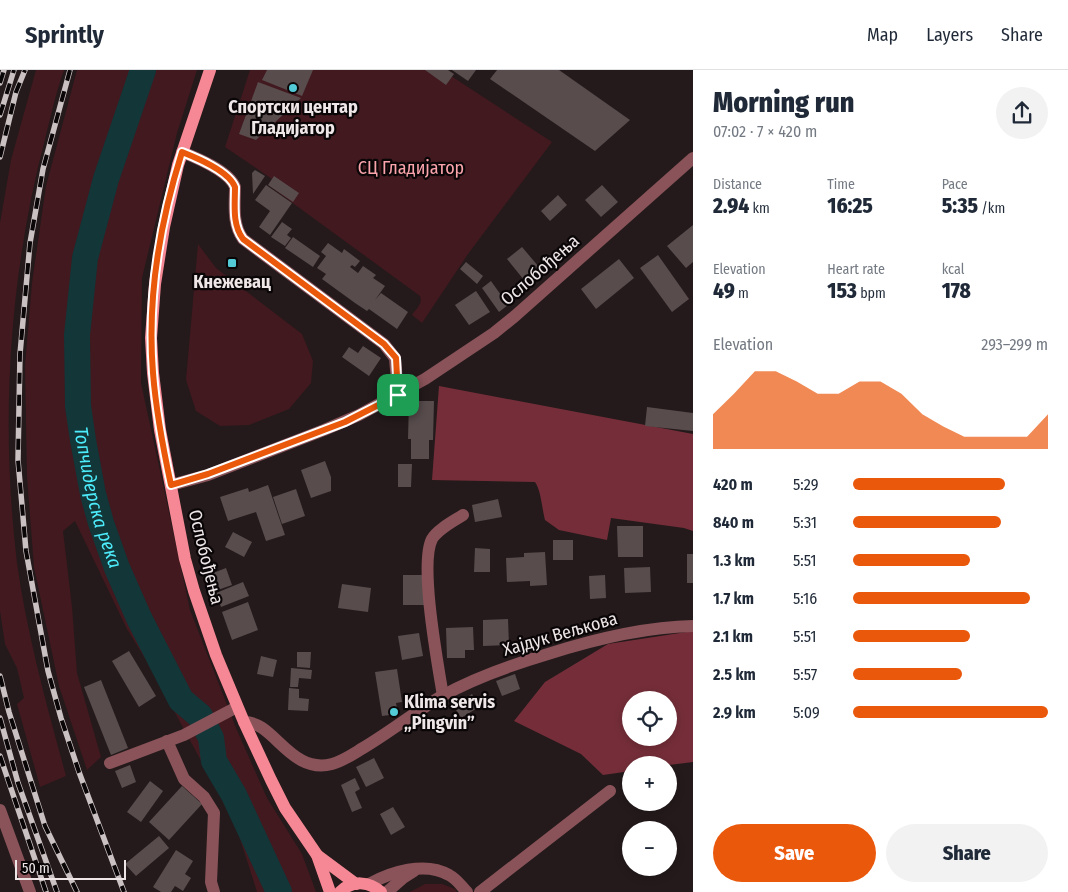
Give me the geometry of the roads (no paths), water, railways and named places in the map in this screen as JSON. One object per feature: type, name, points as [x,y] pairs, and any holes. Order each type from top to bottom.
[{"type":"main road","points":[[171,485],[155,396],[152,329],[154,294],[161,244],[172,190],[182,152],[210,70]]},
{"type":"main road","name":"Ослобођења","points":[[171,485],[185,558],[216,655],[244,722],[285,808],[317,856],[330,892]]},
{"type":"main road","name":"Ослобођења","points":[[317,856],[362,884],[381,892]]},
{"type":"main road","points":[[340,892],[349,886],[362,884]]},
{"type":"street","points":[[182,152],[198,158],[233,182],[235,187],[235,221],[243,239],[384,344],[396,358],[398,395]]},
{"type":"street","name":"Ослобођења","points":[[171,485],[208,474],[345,422],[425,379],[494,333],[693,158]]},
{"type":"street","points":[[442,696],[430,604],[428,555],[434,536],[463,515]]},
{"type":"street","name":"Хајдук Вељкова","points":[[244,722],[256,724],[292,754],[308,763],[332,764],[348,757],[387,734],[442,696],[472,680],[502,668],[621,634],[668,626],[693,626]]},
{"type":"street","points":[[110,763],[184,735],[238,707]]},
{"type":"street","points":[[167,741],[184,779],[204,797],[214,813],[211,882],[214,892]]},
{"type":"street","points":[[480,892],[610,791]]},
{"type":"street","points":[[0,810],[30,892]]},
{"type":"street","points":[[387,892],[403,878],[419,869]]},
{"type":"street","points":[[362,884],[385,875],[419,869],[438,871],[449,875],[467,892]]},
{"type":"waterway","name":"Топчидерска река","points":[[143,70],[106,179],[85,258],[77,335],[78,406],[83,440],[93,494],[117,568],[139,618],[181,700],[200,716],[211,738],[214,761],[234,795],[279,892]]},
{"type":"railway","points":[[0,83],[4,70]]},
{"type":"railway","points":[[0,115],[14,70]]},
{"type":"railway","points":[[0,157],[16,92],[25,70]]},
{"type":"railway","points":[[70,70],[43,169],[30,243],[20,354],[18,460],[26,551],[48,671],[79,772],[124,892]]},
{"type":"railway","points":[[0,676],[9,712],[45,826],[77,892]]},
{"type":"railway","points":[[0,718],[18,783],[57,892]]},
{"type":"railway","points":[[0,756],[46,892]]},
{"type":"place","name":"Спортски центар Гладијатор","points":[[293,88]]},
{"type":"place","name":"Кнежевац","points":[[232,263]]},
{"type":"place","name":"Klima servis „Pingvin”","points":[[394,712]]},
{"type":"park label","name":"СЦ Гладијатор","points":[[411,168]]}]
